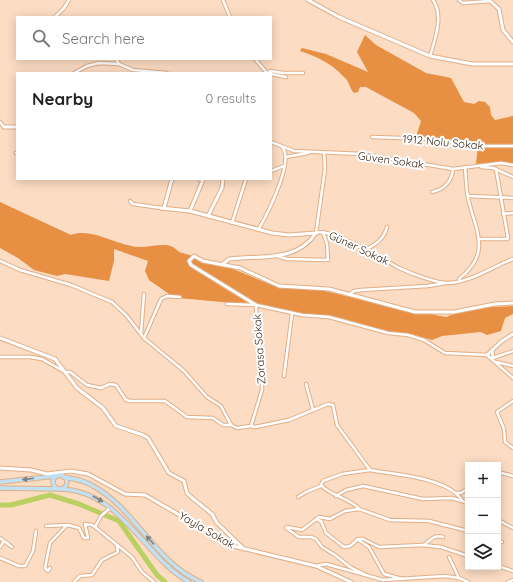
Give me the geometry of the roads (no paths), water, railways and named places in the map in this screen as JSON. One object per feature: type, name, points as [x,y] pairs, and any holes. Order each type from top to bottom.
[{"type":"main road","points":[[57,476],[53,482],[59,489]]},
{"type":"main road","points":[[0,482],[57,476],[82,481],[99,490],[116,503],[169,561],[183,572],[201,582]]},
{"type":"main road","points":[[59,489],[66,483],[64,477]]},
{"type":"main road","points":[[0,488],[59,489],[89,494],[110,507],[171,568],[190,582]]},
{"type":"street","points":[[56,16],[69,0]]},
{"type":"street","points":[[223,0],[230,16]]},
{"type":"street","points":[[308,0],[339,17],[430,56],[472,64],[513,64]]},
{"type":"street","points":[[430,56],[438,24],[437,6],[433,0]]},
{"type":"street","points":[[459,0],[463,3],[489,0],[499,9],[503,30],[513,42]]},
{"type":"street","points":[[117,60],[119,64]]},
{"type":"street","points":[[256,60],[266,72]]},
{"type":"street","points":[[76,72],[87,66],[99,63],[119,64],[133,70],[156,72]]},
{"type":"street","points":[[268,72],[303,73]]},
{"type":"street","points":[[272,74],[286,77]]},
{"type":"street","points":[[0,122],[2,127],[16,127]]},
{"type":"street","name":"1912 Nolu Sokak","points":[[372,137],[433,139],[473,146],[513,146]]},
{"type":"street","name":"Güven Sokak","points":[[272,142],[294,151],[366,155],[453,169],[501,163],[513,165]]},
{"type":"street","points":[[258,230],[282,177],[285,150],[280,145]]},
{"type":"street","points":[[285,157],[308,152]]},
{"type":"street","points":[[223,264],[229,259],[288,254],[299,250],[310,241],[316,233],[325,169],[324,153]]},
{"type":"street","points":[[272,170],[284,166]]},
{"type":"street","points":[[479,166],[496,169],[513,177]]},
{"type":"street","points":[[457,281],[468,272],[477,259],[480,239],[468,196],[465,167]]},
{"type":"street","points":[[432,192],[444,186],[450,179],[453,169]]},
{"type":"street","points":[[496,169],[507,239]]},
{"type":"street","points":[[163,208],[172,180]]},
{"type":"street","points":[[190,211],[203,180]]},
{"type":"street","points":[[208,216],[222,188],[223,180]]},
{"type":"street","points":[[231,223],[246,180]]},
{"type":"street","points":[[468,196],[500,196],[513,198]]},
{"type":"street","name":"Güner Sokak","points":[[130,201],[133,204],[190,211],[258,230],[289,235],[322,232],[366,249],[407,271],[445,283],[475,276],[513,259]]},
{"type":"street","points":[[504,214],[513,213]]},
{"type":"street","points":[[366,249],[377,243],[386,233],[387,227]]},
{"type":"street","points":[[276,256],[287,259],[328,260],[327,244],[322,232]]},
{"type":"street","points":[[480,239],[513,239]]},
{"type":"street","points":[[256,304],[191,265],[189,261],[194,256],[203,261],[223,264],[256,274],[279,286],[329,289],[415,312],[454,312],[495,304],[513,303]]},
{"type":"street","points":[[0,261],[20,270],[71,285],[101,297],[119,308],[144,338],[184,371],[207,397],[221,406],[231,425]]},
{"type":"street","points":[[350,294],[354,291],[361,290],[428,286],[445,283]]},
{"type":"street","points":[[141,333],[144,294]]},
{"type":"street","points":[[144,338],[161,299],[167,296],[180,297]]},
{"type":"street","points":[[227,304],[256,304]]},
{"type":"street","name":"Zorasa Sokak","points":[[251,426],[262,390],[262,359],[257,337],[256,304],[292,314],[325,317],[388,333],[408,335],[424,340],[445,353],[487,355]]},
{"type":"street","points":[[284,376],[292,314]]},
{"type":"street","points":[[513,334],[487,355],[493,358],[513,378]]},
{"type":"street","points":[[0,338],[53,358],[63,368],[64,372],[77,388],[103,408],[116,426],[148,438],[169,473],[184,481],[187,493],[191,498],[212,514],[217,523],[245,550]]},
{"type":"street","points":[[492,350],[493,358]]},
{"type":"street","points":[[493,358],[513,350]]},
{"type":"street","points":[[0,357],[30,357],[42,359],[64,372],[70,372],[87,385],[101,388],[110,384],[116,385],[126,400],[165,401],[187,417],[213,418],[223,425],[231,425],[237,428],[251,426],[255,427],[289,420],[328,404],[333,405],[337,425],[370,470]]},
{"type":"street","points":[[496,362],[513,366]]},
{"type":"street","points":[[306,384],[313,410]]},
{"type":"street","points":[[513,401],[497,412],[504,428],[505,442],[513,448]]},
{"type":"street","name":"Yayla Sokak","points":[[0,468],[31,470],[47,474],[71,471],[92,475],[125,494],[145,495],[227,543],[245,550],[316,566],[326,564],[383,580],[445,576],[459,578],[468,582]]},
{"type":"street","points":[[298,497],[321,486],[323,481],[336,476],[370,470],[430,480],[456,493],[463,500]]},
{"type":"street","points":[[501,473],[513,476]]},
{"type":"street","points":[[321,486],[335,496],[355,504],[359,509]]},
{"type":"street","points":[[335,496],[346,490],[363,486],[422,499],[452,498],[463,500]]},
{"type":"street","points":[[456,493],[461,493],[465,490]]},
{"type":"street","points":[[95,527],[101,516],[110,507]]},
{"type":"street","points":[[366,575],[350,567],[322,547],[316,539],[312,537],[299,536],[286,528],[287,526],[302,530],[322,517],[330,519],[345,511],[359,509],[390,520],[429,521],[465,530]]},
{"type":"street","points":[[317,520],[321,521],[326,533],[344,547],[350,546],[360,538],[385,548],[423,545],[441,547],[465,555]]},
{"type":"street","points":[[501,522],[513,528]]},
{"type":"street","points":[[46,526],[68,525],[79,528],[84,538],[88,538],[86,524],[92,525],[132,557],[139,569],[154,582]]},
{"type":"street","points":[[50,568],[48,571],[45,568],[50,543],[68,525]]},
{"type":"street","points":[[0,558],[19,566],[25,566],[33,551],[36,531]]},
{"type":"street","points":[[423,545],[434,537],[444,537]]},
{"type":"street","points":[[0,538],[12,547]]},
{"type":"street","points":[[0,546],[4,540]]},
{"type":"street","points":[[357,540],[369,548],[384,574],[402,579]]},
{"type":"street","points":[[74,582],[80,576],[92,575],[102,560],[118,552],[117,545]]},
{"type":"street","points":[[449,557],[459,578]]},
{"type":"street","points":[[316,566],[350,582]]},
{"type":"street","points":[[501,567],[513,571]]},
{"type":"street","points":[[508,582],[513,580]]},
{"type":"waterway","points":[[0,505],[11,505],[50,495],[79,504],[119,521],[157,575],[165,582]]}]
